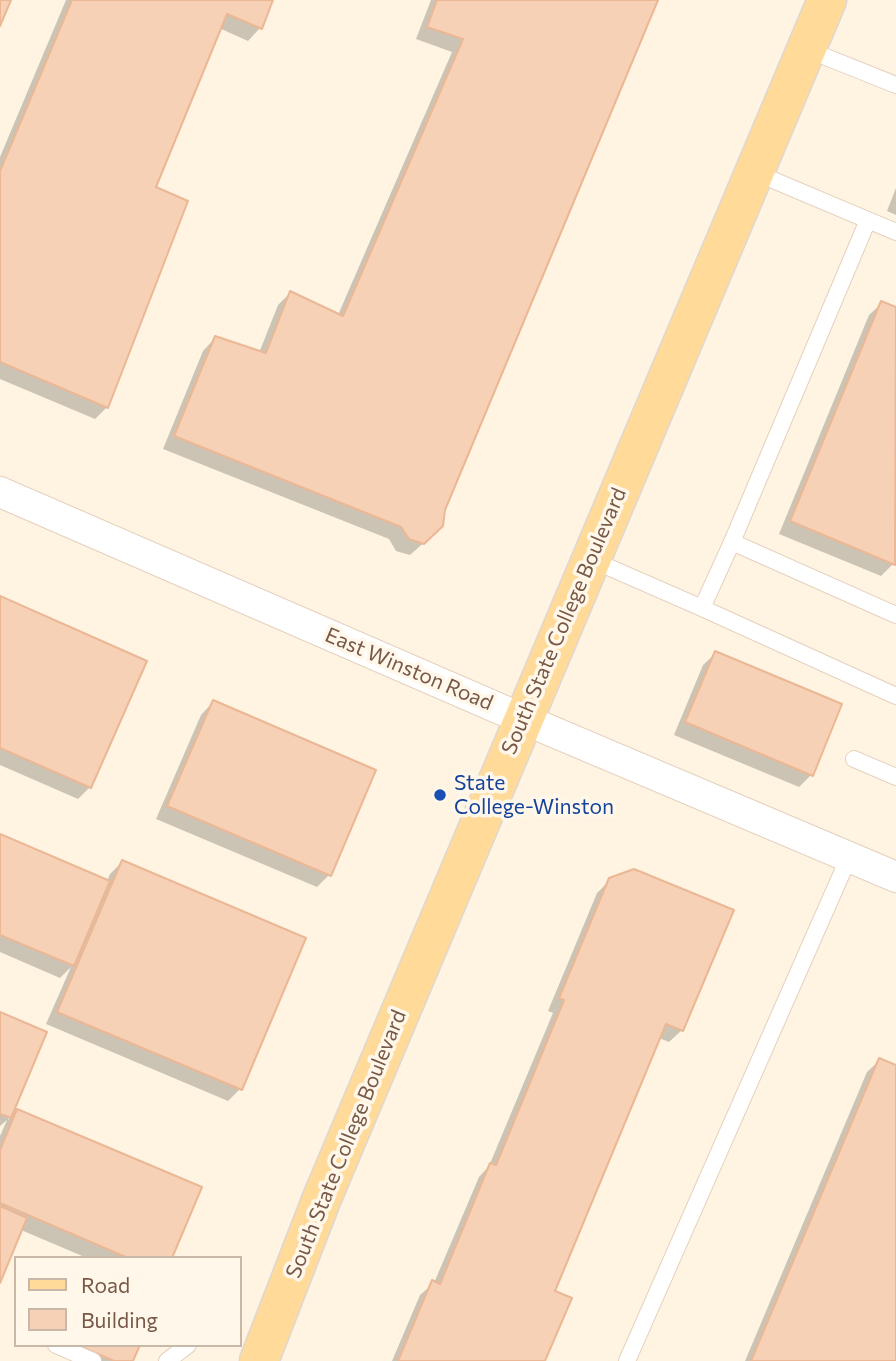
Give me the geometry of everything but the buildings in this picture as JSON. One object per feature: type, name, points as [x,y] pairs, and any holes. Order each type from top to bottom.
[{"type":"main road","name":"South State College Boulevard","points":[[259,1361],[322,1198],[827,0]]},
{"type":"street","name":"East Winston Road","points":[[1,495],[896,877]]},
{"type":"lane","points":[[806,49],[896,85]]},
{"type":"lane","points":[[754,172],[896,232]]},
{"type":"lane","points":[[702,608],[867,220]]},
{"type":"lane","points":[[732,542],[896,615]]},
{"type":"lane","points":[[590,558],[896,696]]},
{"type":"lane","points":[[854,759],[896,777]]},
{"type":"lane","points":[[627,1361],[849,857]]},
{"type":"lane","points":[[61,1347],[93,1361]]},
{"type":"lane","points":[[167,1361],[185,1347]]},
{"type":"place","name":"State College-Winston","points":[[440,795]]}]
